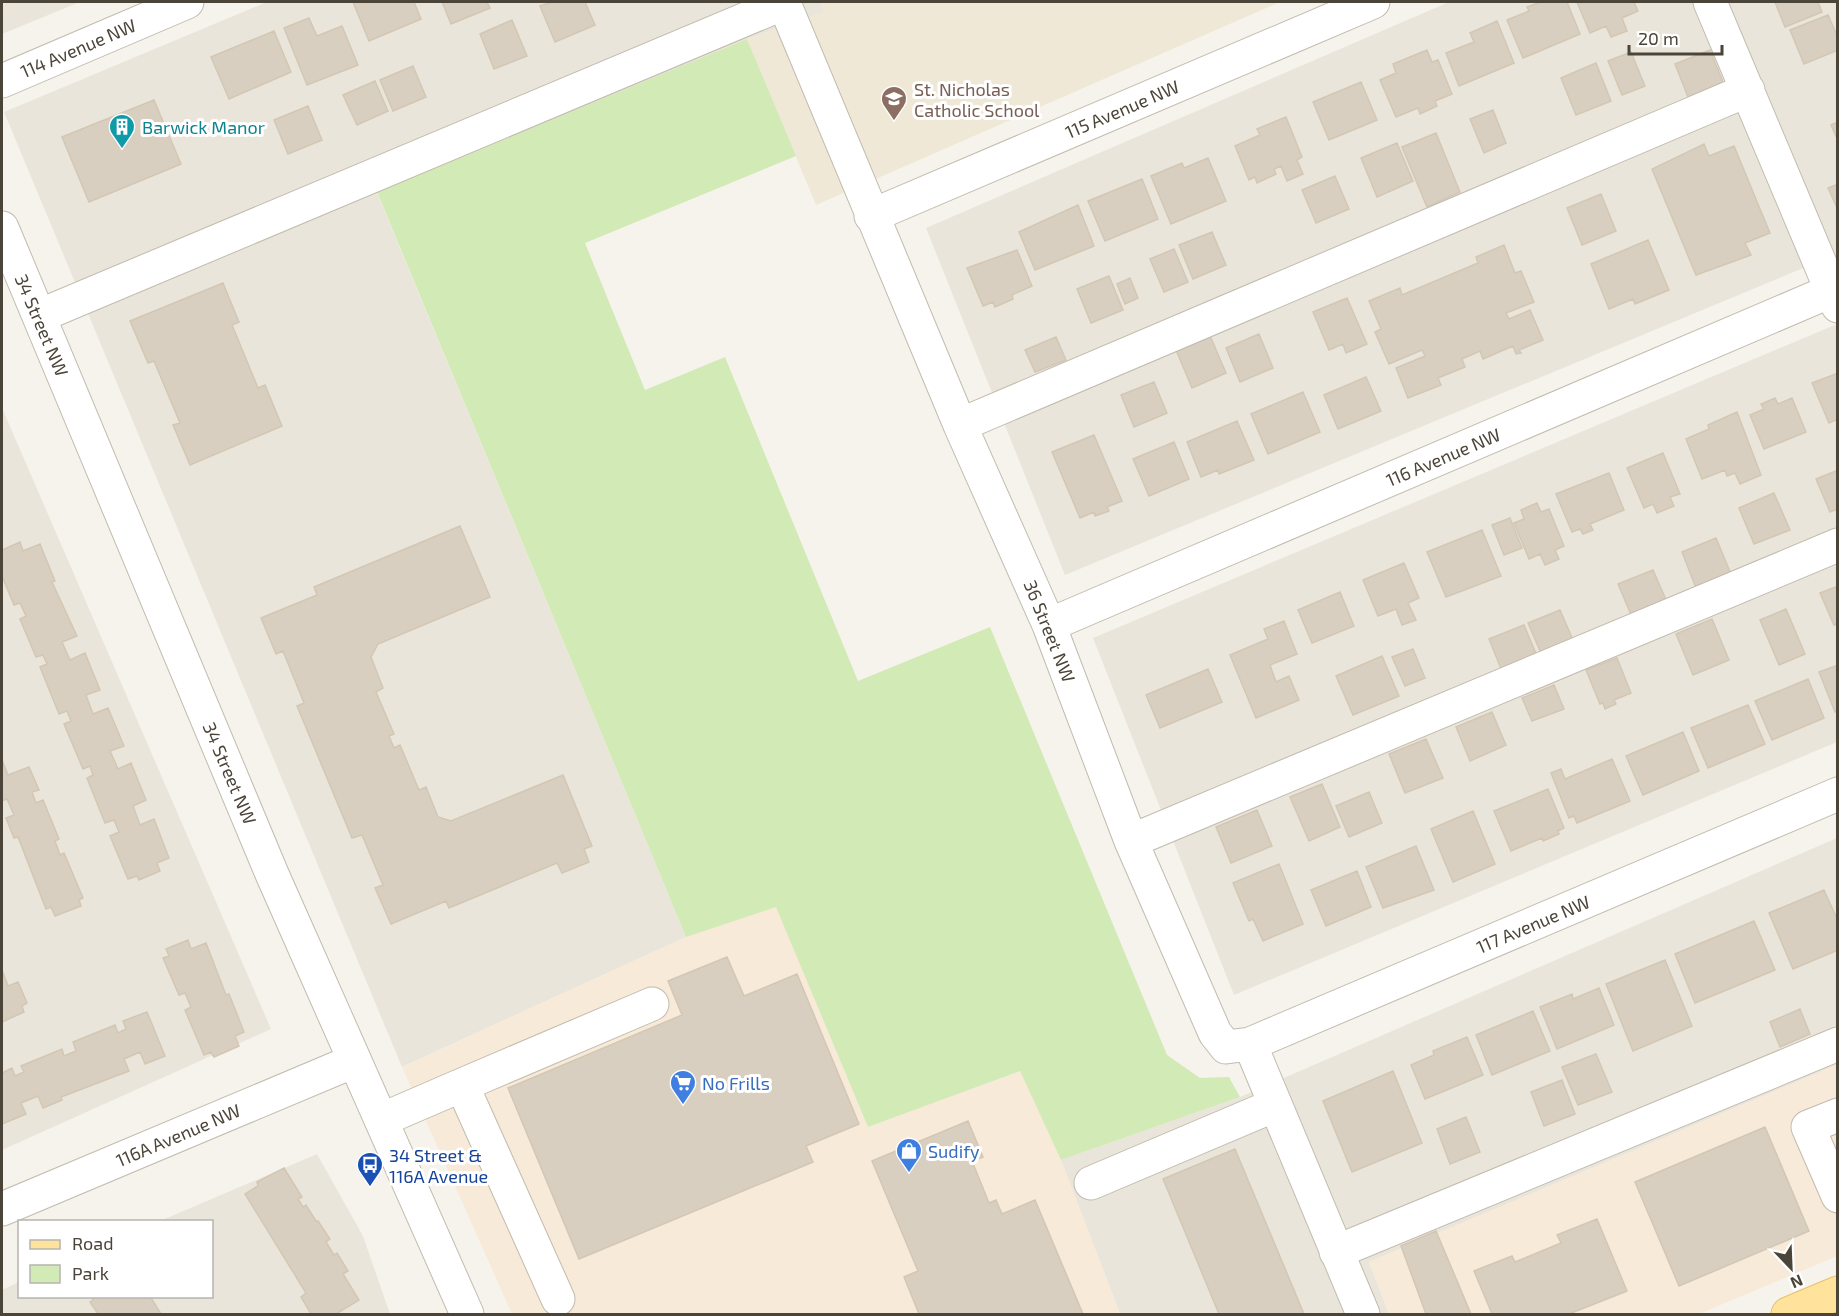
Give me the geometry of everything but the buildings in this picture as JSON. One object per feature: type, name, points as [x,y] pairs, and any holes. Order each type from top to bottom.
[{"type":"main road","points":[[1788,1314],[1838,1293]]},
{"type":"street","name":"115 Avenue NW","points":[[871,216],[1373,2]]},
{"type":"street","points":[[1710,2],[1835,295]]},
{"type":"street","name":"36 Street NW","points":[[39,316],[784,3],[960,425],[1049,625],[1131,841],[1215,1033],[1238,1045],[1275,1105],[1363,1314]]},
{"type":"street","name":"114 Avenue NW","points":[[2,81],[168,5]]},
{"type":"street","points":[[960,425],[1748,90]]},
{"type":"street","name":"34 Street NW","points":[[2,228],[272,874],[467,1314]]},
{"type":"street","name":"116 Avenue NW","points":[[1049,625],[1835,295]]},
{"type":"street","points":[[1131,841],[1838,545]]},
{"type":"street","name":"117 Avenue NW","points":[[1238,1045],[1838,794]]},
{"type":"street","points":[[381,1120],[652,1004]]},
{"type":"street","points":[[1336,1252],[1838,1044]]},
{"type":"street","name":"116A Avenue NW","points":[[2,1209],[354,1061]]},
{"type":"street","points":[[462,1085],[558,1299]]},
{"type":"street","points":[[1091,1183],[1275,1105]]},
{"type":"street","points":[[1838,1115],[1808,1127],[1838,1196]]},
{"type":"shaded area","points":[[2,2],[80,2],[2,34]]},
{"type":"shaded area","points":[[267,2],[820,2],[825,12],[747,39],[377,193],[686,937],[402,1067],[4,112]]},
{"type":"shaded area","name":"St. Nicholas Catholic School","points":[[820,2],[1280,2],[816,205],[747,39],[824,12]]},
{"type":"shaded area","points":[[1449,2],[1837,2],[1837,254],[1065,575],[926,228]]},
{"type":"shaded area","points":[[1837,324],[1837,742],[1234,995],[1093,638]]},
{"type":"shaded area","points":[[2,408],[271,1029],[2,1150]]},
{"type":"shaded area","points":[[1837,838],[1837,1065],[1369,1262],[1389,1314],[1120,1314],[1061,1160],[1240,1097]]},
{"type":"shaded area","points":[[776,906],[868,1127],[1020,1071],[1061,1160],[1120,1314],[512,1314],[402,1067],[686,937]]},
{"type":"shaded area","points":[[1837,1065],[1837,1256],[1699,1314],[1389,1314],[1369,1262]]},
{"type":"shaded area","points":[[317,1154],[363,1236],[390,1314],[2,1314],[2,1290],[18,1282],[18,1298],[213,1298],[213,1220],[162,1220]]},
{"type":"green space","points":[[747,39],[796,156],[585,243],[645,390],[725,357],[858,681],[990,627],[1167,1055],[1200,1078],[1229,1077],[1240,1097],[1061,1160],[1020,1071],[868,1127],[776,907],[686,937],[377,192]]},
{"type":"place","name":"St. Nicholas Catholic School","points":[[894,122]]},
{"type":"place","name":"Barwick Manor","points":[[122,150]]},
{"type":"place","name":"No Frills","points":[[683,1106]]},
{"type":"place","name":"Sudify","points":[[909,1174]]},
{"type":"place","name":"34 Street & 116A Avenue","points":[[370,1188]]}]
